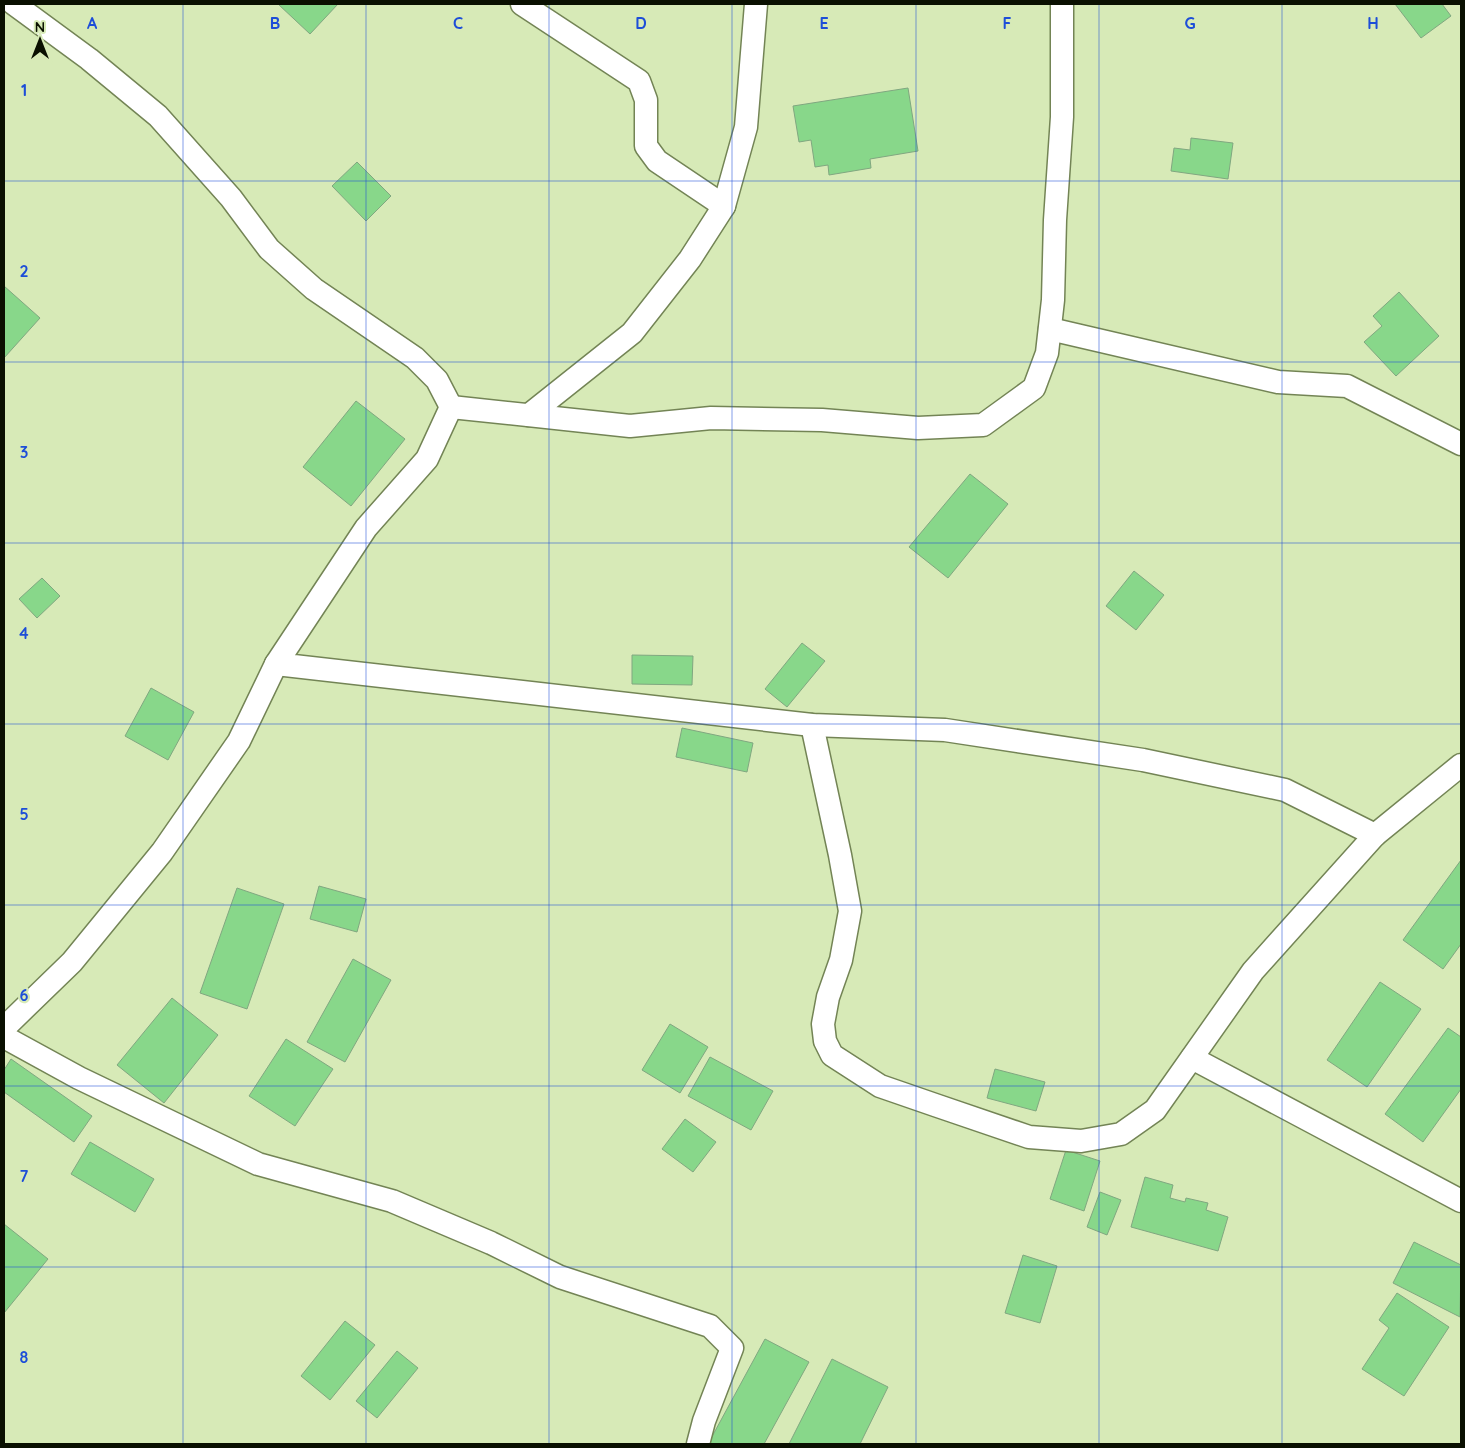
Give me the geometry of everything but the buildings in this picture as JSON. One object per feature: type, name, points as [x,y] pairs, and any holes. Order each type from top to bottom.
[{"type":"street","points":[[14,4],[89,59],[158,116],[231,198],[269,249],[314,290],[415,358],[437,380],[451,407]]},
{"type":"street","points":[[522,4],[639,81],[646,100],[646,146],[657,161],[724,206]]},
{"type":"street","points":[[529,415],[632,333],[690,259],[724,206],[746,127],[756,4]]},
{"type":"street","points":[[451,407],[630,426],[711,418],[822,420],[918,428],[984,425],[1034,388],[1047,354],[1053,300],[1055,220],[1062,117],[1062,4]]},
{"type":"street","points":[[1050,329],[1278,382],[1346,386],[1461,444]]},
{"type":"street","points":[[4,1028],[72,962],[162,852],[239,741],[276,664],[366,528],[427,459],[451,407]]},
{"type":"street","points":[[276,664],[812,725],[945,730],[1143,760],[1286,790],[1375,836]]},
{"type":"street","points":[[812,725],[850,911],[841,960],[828,997],[823,1024],[824,1041],[832,1055],[880,1086],[926,1102],[1029,1137],[1081,1141],[1121,1134],[1155,1110],[1252,971],[1375,836],[1461,765]]},
{"type":"street","points":[[4,1037],[79,1078],[258,1164],[392,1201],[560,1277],[710,1326],[732,1348],[704,1421],[698,1444]]},
{"type":"street","points":[[1192,1058],[1461,1201]]}]
